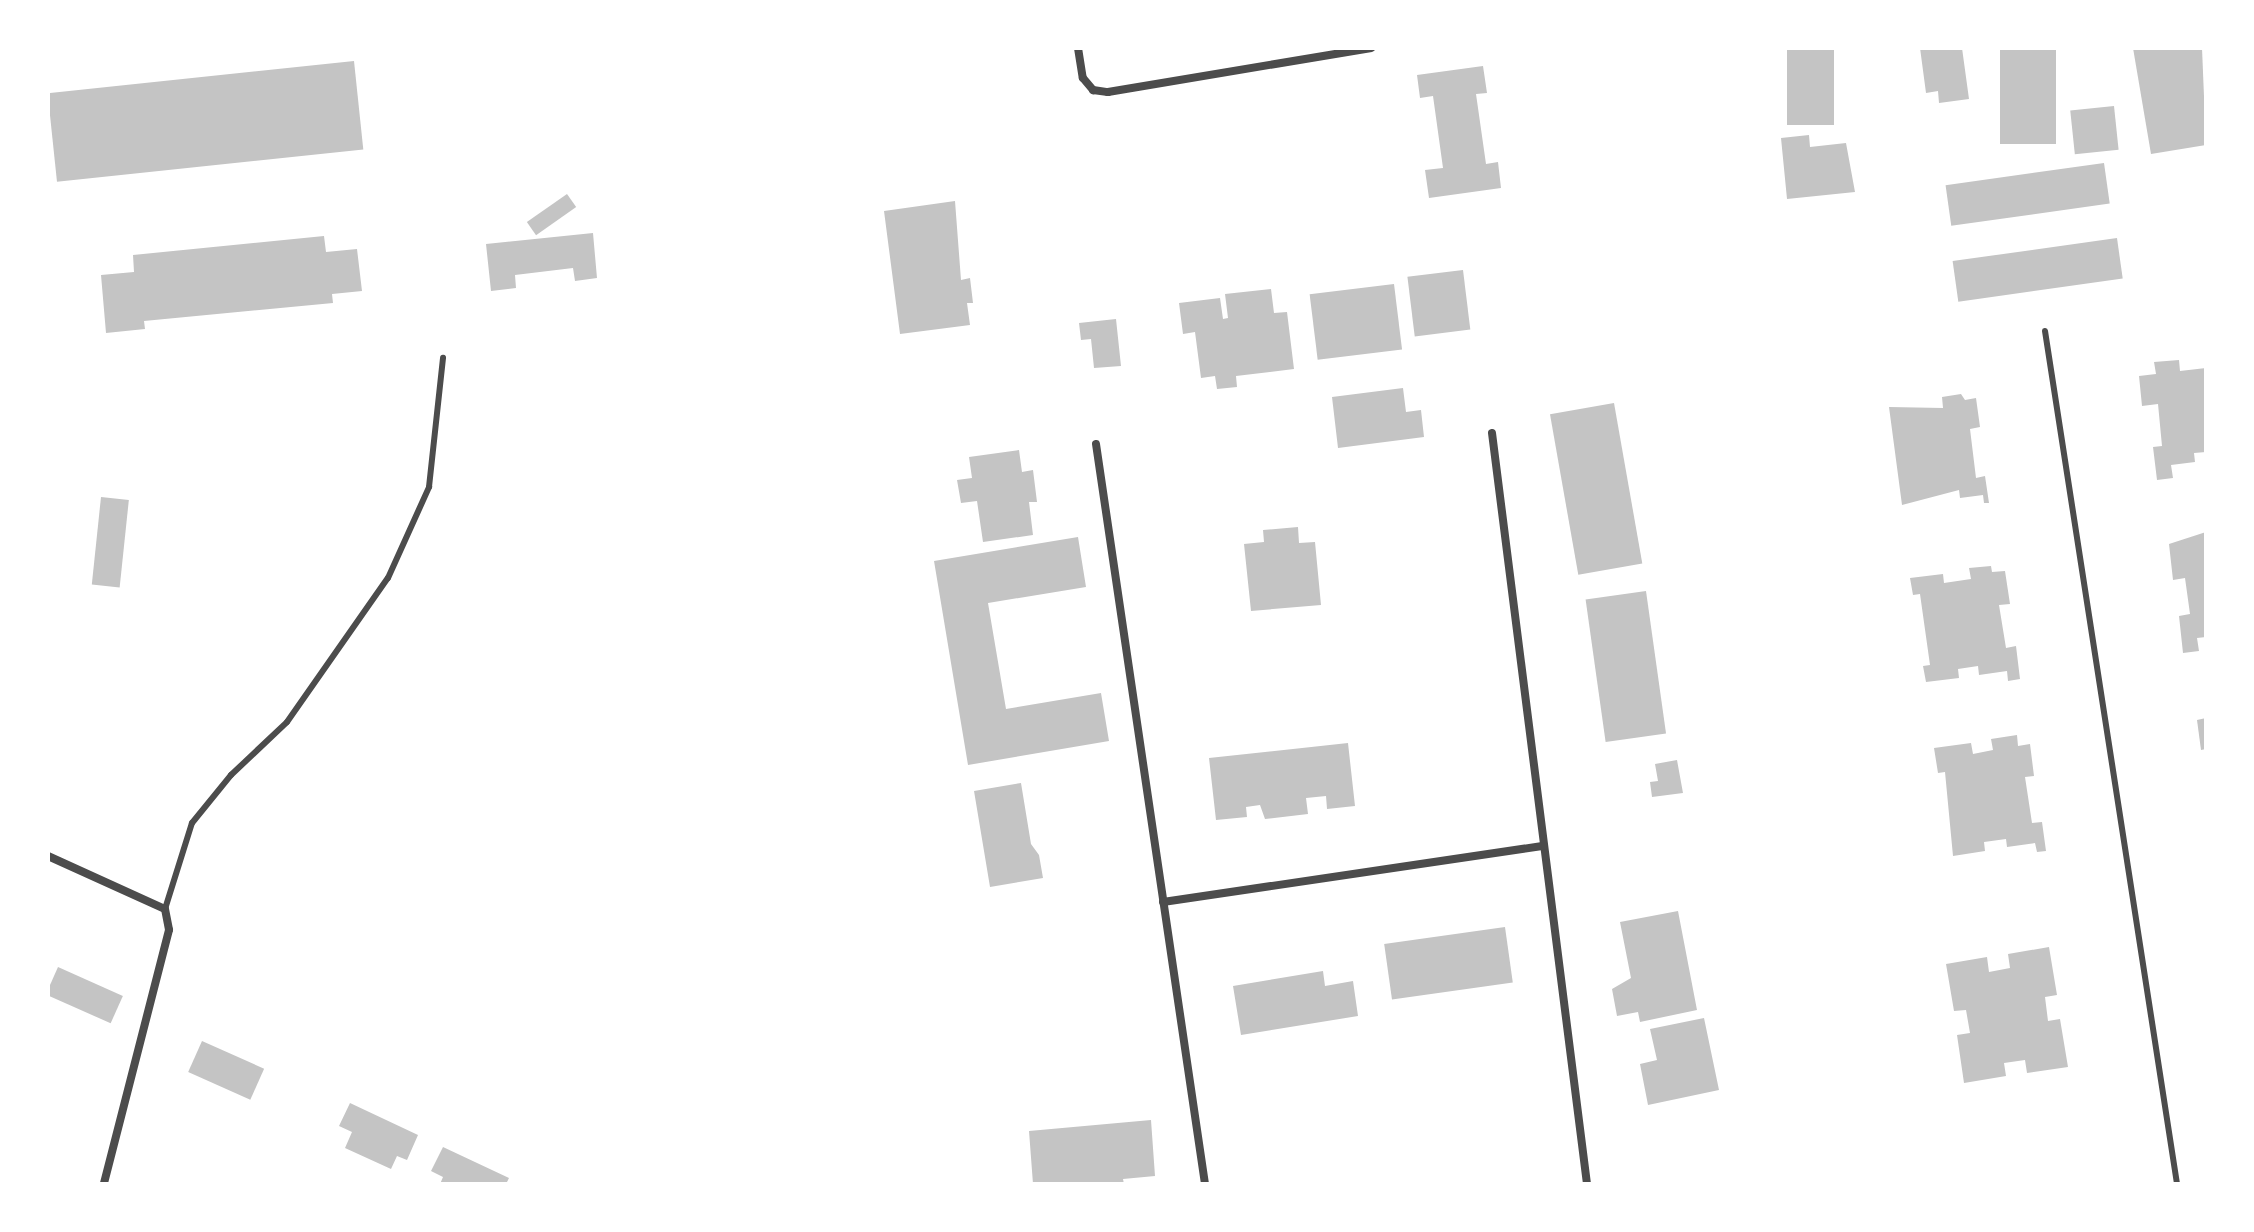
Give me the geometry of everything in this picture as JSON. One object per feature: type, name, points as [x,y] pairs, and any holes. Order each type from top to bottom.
[{"type":"street","points":[[1078,48],[1083,78],[1093,90],[1108,92],[1371,48]]},
{"type":"street","points":[[1492,433],[1587,1184]]},
{"type":"street","points":[[1096,444],[1205,1184]]},
{"type":"street","points":[[1163,902],[1544,846]]},
{"type":"street","points":[[48,856],[165,909],[169,930],[104,1184]]},
{"type":"lane","points":[[2045,331],[2177,1184]]},
{"type":"lane","points":[[165,909],[192,823],[231,775],[287,722],[388,578],[429,487],[443,358]]},
{"type":"building","points":[[1787,48],[1834,48],[1834,125],[1787,125]]},
{"type":"building","points":[[1920,48],[1962,48],[1969,99],[1939,103],[1938,91],[1926,93]]},
{"type":"building","points":[[2000,48],[2056,48],[2056,144],[2000,144]]},
{"type":"building","points":[[2133,48],[2202,48],[2206,145],[2151,154]]},
{"type":"building","points":[[354,61],[363,150],[57,182],[48,93]]},
{"type":"building","points":[[1483,66],[1487,93],[1476,94],[1486,164],[1498,162],[1501,188],[1429,198],[1425,170],[1443,168],[1433,96],[1420,98],[1417,75]]},
{"type":"building","points":[[2114,106],[2119,150],[2075,154],[2070,111]]},
{"type":"building","points":[[1809,135],[1810,147],[1846,143],[1855,192],[1787,199],[1781,138]]},
{"type":"building","points":[[2104,163],[2110,204],[1951,226],[1946,185]]},
{"type":"building","points":[[567,194],[576,207],[536,235],[527,222]]},
{"type":"building","points":[[955,201],[961,280],[970,278],[973,303],[967,303],[970,325],[900,334],[884,211]]},
{"type":"building","points":[[593,233],[597,278],[575,281],[573,268],[515,275],[516,288],[491,291],[486,244]]},
{"type":"building","points":[[324,236],[326,252],[357,249],[362,291],[332,294],[333,303],[144,321],[145,329],[106,333],[101,275],[134,272],[133,255]]},
{"type":"building","points":[[2117,238],[2123,279],[1958,302],[1953,261]]},
{"type":"building","points":[[1463,270],[1470,330],[1415,336],[1407,277]]},
{"type":"building","points":[[1394,284],[1402,350],[1318,360],[1310,294]]},
{"type":"building","points":[[1271,289],[1274,313],[1287,312],[1294,369],[1236,376],[1237,387],[1217,389],[1215,376],[1201,378],[1195,332],[1183,334],[1179,303],[1220,298],[1223,319],[1228,318],[1225,294]]},
{"type":"building","points":[[1116,319],[1121,366],[1094,368],[1091,339],[1081,340],[1079,323]]},
{"type":"building","points":[[2179,360],[2180,371],[2206,368],[2206,452],[2194,453],[2195,462],[2171,465],[2173,478],[2157,480],[2153,447],[2162,446],[2158,404],[2142,406],[2139,376],[2156,374],[2154,362]]},
{"type":"building","points":[[1403,388],[1406,412],[1421,410],[1424,437],[1338,448],[1332,397]]},
{"type":"building","points":[[1961,394],[1965,400],[1976,398],[1980,427],[1970,429],[1976,478],[1985,476],[1989,503],[1984,503],[1983,495],[1960,498],[1959,490],[1902,505],[1889,407],[1943,408],[1942,397]]},
{"type":"building","points":[[1614,403],[1642,564],[1578,575],[1550,414]]},
{"type":"building","points":[[1019,450],[1022,472],[1033,470],[1037,502],[1029,502],[1033,535],[983,542],[977,501],[961,503],[957,480],[972,478],[969,457]]},
{"type":"building","points":[[101,497],[129,500],[120,587],[92,585]]},
{"type":"building","points":[[1298,527],[1299,543],[1315,542],[1321,605],[1251,611],[1244,544],[1264,542],[1263,530]]},
{"type":"building","points":[[2206,532],[2206,637],[2197,638],[2199,651],[2183,653],[2179,616],[2190,614],[2185,578],[2173,580],[2169,544]]},
{"type":"building","points":[[1078,537],[1086,587],[988,603],[1006,709],[1101,693],[1109,741],[968,765],[934,561]]},
{"type":"building","points":[[1991,566],[1992,572],[2005,571],[2010,604],[1999,605],[2006,648],[2016,646],[2020,679],[2008,681],[2007,671],[1979,675],[1978,666],[1958,669],[1959,678],[1926,682],[1923,666],[1930,665],[1920,594],[1913,595],[1910,578],[1943,574],[1944,583],[1971,579],[1969,568]]},
{"type":"building","points":[[1646,591],[1666,734],[1606,742],[1586,599]]},
{"type":"building","points":[[2206,718],[2206,749],[2201,750],[2197,720]]},
{"type":"building","points":[[2017,735],[2018,746],[2030,744],[2034,776],[2025,777],[2032,823],[2042,822],[2046,851],[2037,852],[2035,843],[2007,847],[2006,839],[1984,842],[1985,851],[1953,856],[1945,772],[1938,773],[1934,748],[1971,743],[1973,754],[1993,750],[1991,739]]},
{"type":"building","points":[[1348,743],[1355,806],[1327,809],[1326,796],[1306,798],[1308,814],[1265,819],[1260,805],[1246,807],[1247,817],[1216,820],[1209,758]]},
{"type":"building","points":[[1677,760],[1683,793],[1652,797],[1650,782],[1658,781],[1655,764]]},
{"type":"building","points":[[1021,783],[1031,844],[1039,855],[1043,878],[990,887],[974,791]]},
{"type":"building","points":[[1678,911],[1697,1010],[1640,1022],[1638,1012],[1617,1016],[1612,989],[1631,978],[1620,922]]},
{"type":"building","points":[[1505,927],[1513,982],[1392,999],[1384,944]]},
{"type":"building","points":[[2049,947],[2057,995],[2045,997],[2048,1021],[2060,1019],[2068,1067],[2027,1073],[2025,1060],[2004,1063],[2006,1076],[1964,1083],[1957,1035],[1970,1033],[1966,1010],[1954,1011],[1946,964],[1987,957],[1989,972],[2010,968],[2008,954]]},
{"type":"building","points":[[58,967],[123,996],[111,1023],[48,995]]},
{"type":"building","points":[[1323,971],[1325,986],[1353,981],[1358,1016],[1241,1035],[1233,986]]},
{"type":"building","points":[[1704,1018],[1719,1090],[1648,1105],[1640,1064],[1657,1060],[1650,1029]]},
{"type":"building","points":[[202,1041],[264,1069],[250,1100],[188,1072]]},
{"type":"building","points":[[350,1103],[418,1135],[407,1160],[397,1156],[391,1169],[345,1148],[352,1132],[339,1126]]},
{"type":"building","points":[[1151,1120],[1155,1176],[1123,1179],[1124,1184],[1033,1184],[1029,1131]]},
{"type":"building","points":[[443,1147],[509,1178],[506,1184],[440,1184],[443,1177],[431,1171]]}]
